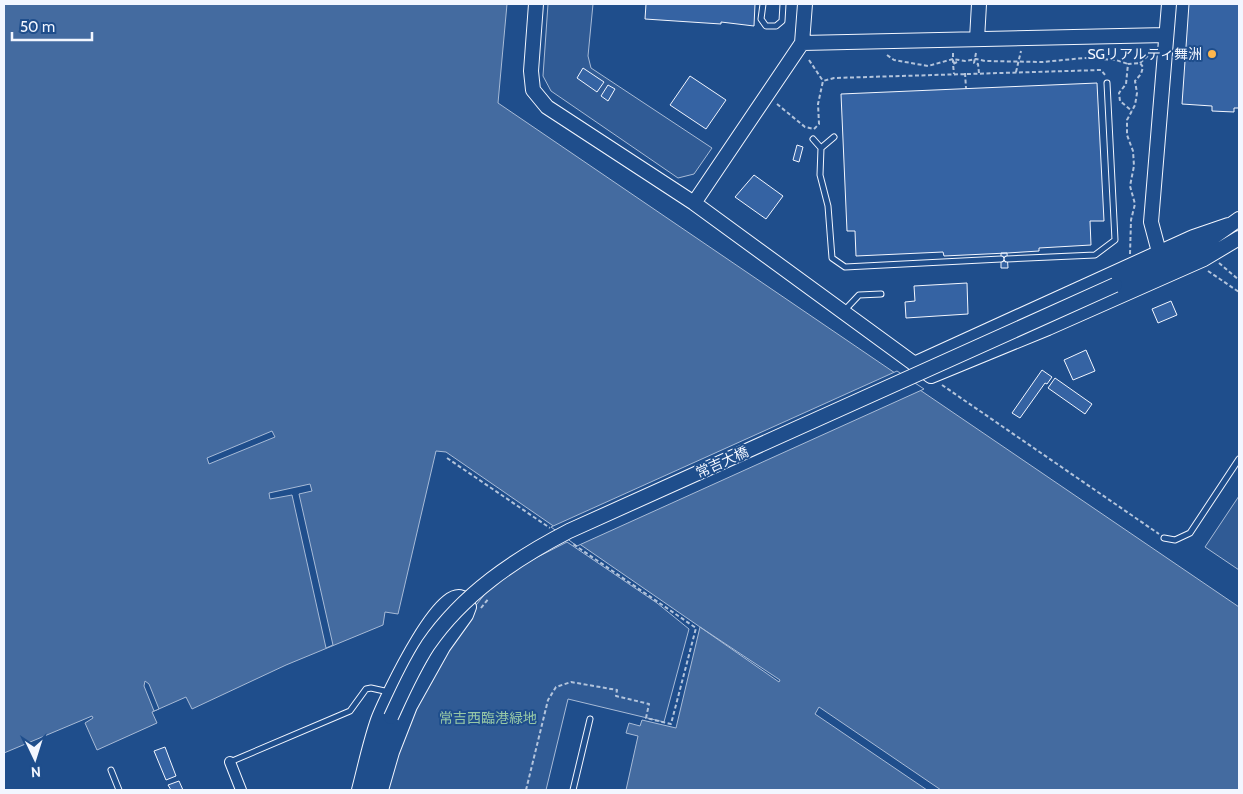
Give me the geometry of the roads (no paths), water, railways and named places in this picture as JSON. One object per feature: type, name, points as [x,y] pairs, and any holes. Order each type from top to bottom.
[{"type":"street","points":[[536,4],[530,71],[533,90],[547,107],[694,203],[931,376],[1048,328],[1187,267],[1237,239]]},
{"type":"street","points":[[694,203],[802,43],[805,4]]},
{"type":"street","points":[[976,46],[979,4]]},
{"type":"street","points":[[1159,252],[1151,222],[1168,4]]},
{"type":"street","points":[[802,43],[976,46],[1166,35]]},
{"type":"street","points":[[914,364],[1159,252],[1234,222]]},
{"type":"street","points":[[1198,248],[1234,222]]},
{"type":"street","points":[[1198,248],[1237,239]]},
{"type":"street","name":"常吉大橋","points":[[370,790],[392,717],[420,659],[450,618],[492,579],[531,551],[569,531],[1198,248]]},
{"type":"street","points":[[358,790],[377,721],[405,661],[442,608],[452,598],[465,600],[469,607],[466,615],[438,655],[410,706],[392,752],[382,790]]},
{"type":"street","points":[[230,762],[242,790]]},
{"type":"lane","points":[[763,4],[761,20],[766,26],[776,26],[782,21],[783,4]]},
{"type":"lane","points":[[1007,259],[1096,255],[1115,240],[1107,83]]},
{"type":"lane","points":[[821,148],[834,137]]},
{"type":"lane","points":[[813,139],[821,148],[820,175],[828,206],[832,258],[845,267],[1001,259]]},
{"type":"lane","points":[[843,312],[858,295],[881,294]]},
{"type":"lane","points":[[1164,538],[1176,540],[1190,533],[1239,459]]},
{"type":"lane","points":[[230,762],[350,711],[366,689],[371,688],[389,692]]},
{"type":"lane","points":[[573,790],[590,719]]},
{"type":"lane","points":[[111,770],[120,790]]},
{"type":"place","name":"SGリアルティ舞洲","points":[[1212,54]]},
{"type":"park label","name":"常吉西臨港緑地","points":[[488,718]]}]
